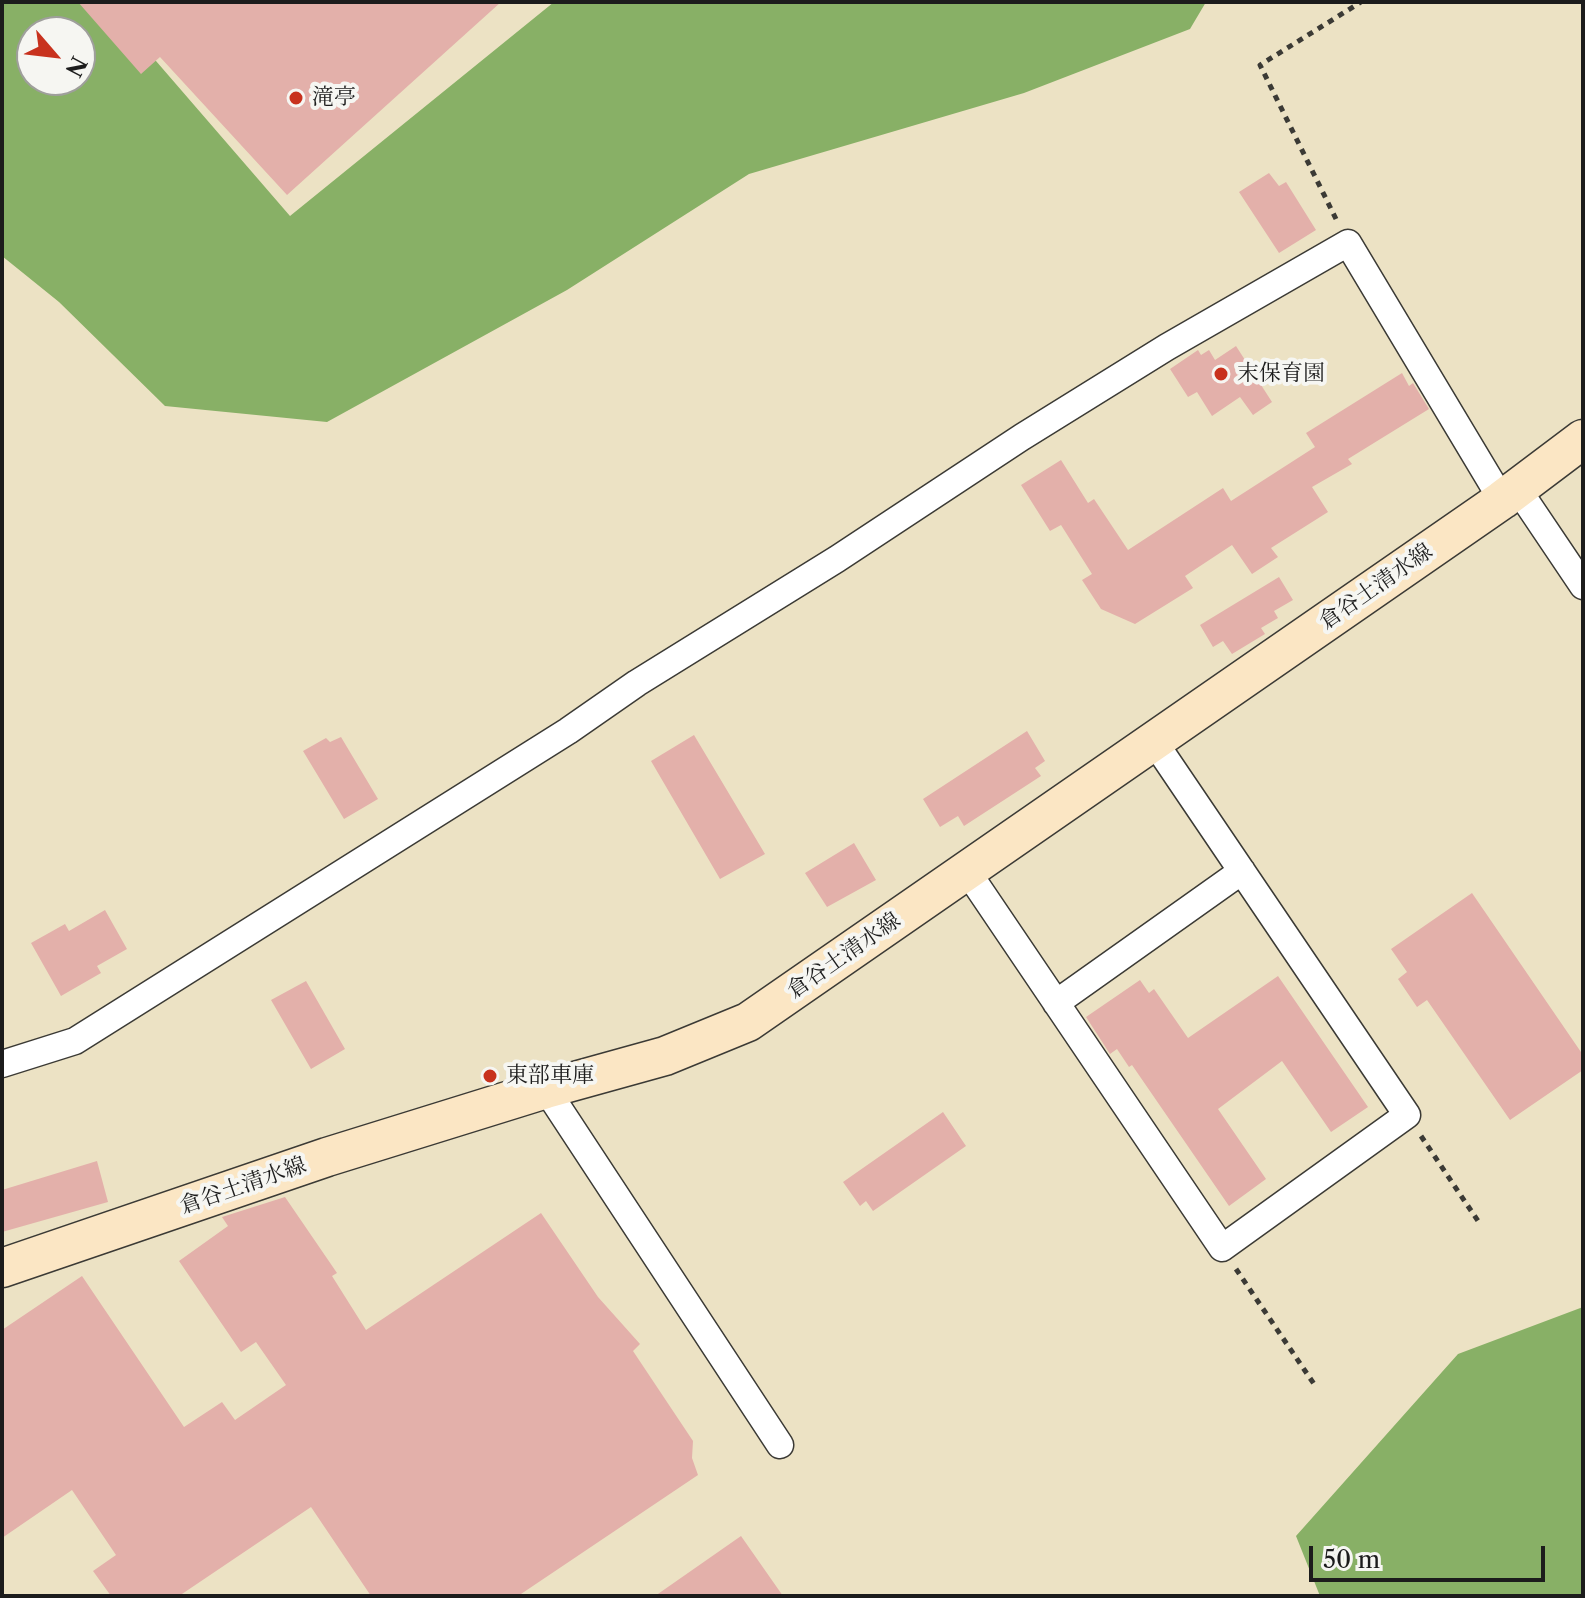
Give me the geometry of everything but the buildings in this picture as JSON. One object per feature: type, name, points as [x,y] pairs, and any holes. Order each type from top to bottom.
[{"type":"main road","name":"倉谷土清水線","points":[[2,1268],[327,1157],[546,1089],[665,1056],[748,1022],[1510,494],[1583,439]]},
{"type":"street","points":[[2,1064],[75,1041],[568,731],[637,683],[837,559],[1035,429],[1167,347],[1348,243],[1510,494],[1583,586]]},
{"type":"street","points":[[967,871],[1222,1248],[1407,1115],[1153,740]]},
{"type":"street","points":[[1056,1003],[1242,871]]},
{"type":"street","points":[[546,1089],[780,1445]]},
{"type":"path","points":[[1348,243],[1260,65],[1361,2]]},
{"type":"path","points":[[1407,1115],[1478,1221]]},
{"type":"path","points":[[1222,1248],[1314,1384]]},
{"type":"green space","points":[[2,2],[105,2],[290,216],[554,2],[1206,2],[1190,29],[1024,93],[749,174],[567,290],[327,422],[165,406],[59,302],[2,256]]},
{"type":"green space","points":[[1583,1307],[1583,1596],[1320,1596],[1296,1536],[1458,1354]]},
{"type":"place","name":"滝亭","points":[[296,98]]},
{"type":"place","name":"末保育園","points":[[1221,374]]},
{"type":"place","name":"東部車庫","points":[[490,1076]]}]
